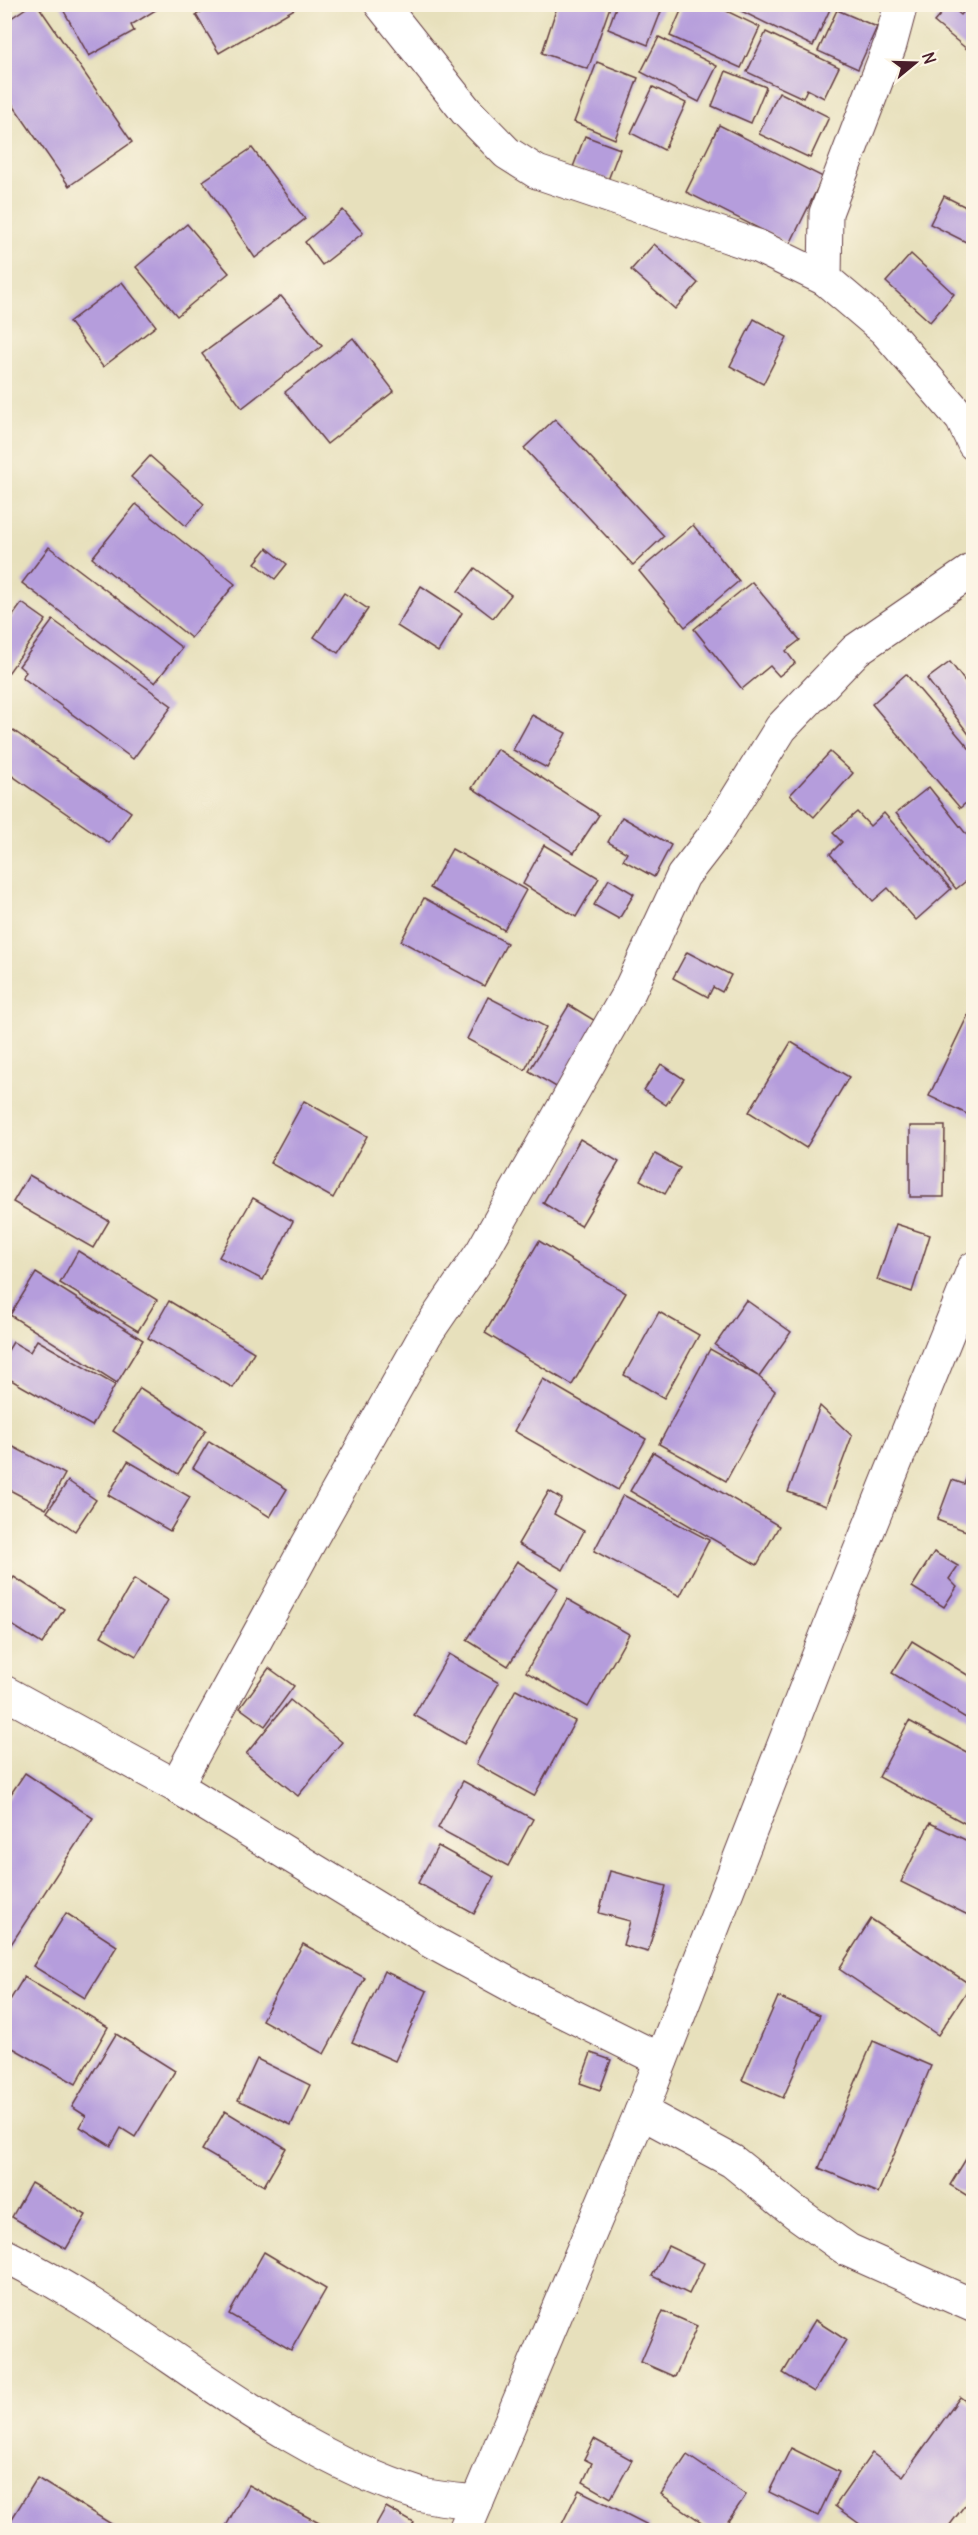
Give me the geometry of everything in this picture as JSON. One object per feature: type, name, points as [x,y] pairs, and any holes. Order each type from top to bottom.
[{"type":"street","points":[[381,4],[466,111],[507,153],[537,172],[757,246],[825,279],[885,330],[962,419],[974,444]]},
{"type":"street","points":[[825,279],[826,213],[890,45],[902,4]]},
{"type":"street","points":[[176,1786],[426,1334],[482,1252],[623,1002],[683,876],[719,828],[781,728],[856,650],[974,569]]},
{"type":"street","points":[[4,2255],[34,2270],[154,2344],[274,2426],[354,2469],[471,2516],[641,2112],[846,1585],[974,1268]]},
{"type":"street","points":[[4,1692],[176,1786],[432,1942],[524,1992],[661,2060]]},
{"type":"street","points":[[641,2112],[732,2161],[795,2212],[848,2250],[974,2306]]},
{"type":"building","points":[[32,4],[37,4],[132,142],[69,186],[4,92],[4,23]]},
{"type":"building","points":[[60,4],[157,4],[159,8],[131,25],[134,31],[89,56]]},
{"type":"building","points":[[213,4],[303,4],[219,53],[196,15]]},
{"type":"building","points":[[558,4],[611,4],[588,69],[542,53]]},
{"type":"building","points":[[617,4],[664,4],[648,45],[608,29]]},
{"type":"building","points":[[684,4],[712,4],[760,27],[741,68],[670,36]]},
{"type":"building","points":[[745,4],[826,4],[831,7],[813,46],[741,11]]},
{"type":"building","points":[[970,4],[974,4],[974,55],[934,22],[949,5],[961,15]]},
{"type":"building","points":[[837,10],[877,27],[858,69],[818,51]]},
{"type":"building","points":[[766,32],[839,67],[824,98],[807,89],[803,98],[747,72]]},
{"type":"building","points":[[659,37],[717,66],[699,102],[641,72]]},
{"type":"building","points":[[597,62],[638,78],[615,139],[574,122]]},
{"type":"building","points":[[726,71],[766,87],[751,123],[712,106]]},
{"type":"building","points":[[653,87],[686,103],[664,150],[631,133]]},
{"type":"building","points":[[779,92],[829,117],[810,158],[759,134]]},
{"type":"building","points":[[719,125],[823,177],[790,244],[686,192]]},
{"type":"building","points":[[585,136],[620,149],[608,180],[573,167]]},
{"type":"building","points":[[252,148],[305,219],[255,258],[203,181]]},
{"type":"building","points":[[944,196],[974,211],[974,246],[930,224]]},
{"type":"building","points":[[343,210],[363,233],[322,265],[305,242]]},
{"type":"building","points":[[187,224],[229,273],[177,316],[136,267]]},
{"type":"building","points":[[654,244],[698,283],[675,309],[631,270]]},
{"type":"building","points":[[911,254],[954,294],[930,322],[886,282]]},
{"type":"building","points":[[122,282],[156,326],[103,367],[69,322]]},
{"type":"building","points":[[281,296],[322,346],[242,408],[202,354]]},
{"type":"building","points":[[754,319],[787,337],[763,384],[730,366]]},
{"type":"building","points":[[353,338],[394,391],[327,444],[285,392]]},
{"type":"building","points":[[555,419],[664,536],[633,565],[524,448]]},
{"type":"building","points":[[150,456],[204,504],[186,526],[131,477]]},
{"type":"building","points":[[136,504],[235,584],[191,638],[92,558]]},
{"type":"building","points":[[693,525],[739,581],[685,627],[639,571]]},
{"type":"building","points":[[49,547],[182,648],[155,683],[22,583]]},
{"type":"building","points":[[267,548],[287,564],[275,579],[255,563]]},
{"type":"building","points":[[475,568],[511,595],[493,618],[458,591]]},
{"type":"building","points":[[752,582],[800,640],[786,651],[795,663],[779,676],[770,666],[742,689],[694,629]]},
{"type":"building","points":[[421,586],[462,613],[438,652],[397,626]]},
{"type":"building","points":[[344,593],[368,609],[338,653],[314,637]]},
{"type":"building","points":[[22,603],[46,620],[4,679],[4,628]]},
{"type":"building","points":[[53,620],[172,706],[133,759],[22,677],[26,672],[19,666]]},
{"type":"building","points":[[950,662],[974,693],[974,741],[927,679]]},
{"type":"building","points":[[906,674],[974,754],[974,796],[960,808],[872,704]]},
{"type":"building","points":[[532,715],[566,733],[547,768],[513,750]]},
{"type":"building","points":[[4,724],[131,812],[109,843],[4,770]]},
{"type":"building","points":[[497,749],[599,815],[574,853],[472,788]]},
{"type":"building","points":[[830,752],[853,773],[814,817],[790,795]]},
{"type":"building","points":[[929,787],[974,844],[974,875],[956,889],[896,813]]},
{"type":"building","points":[[857,812],[870,826],[884,813],[951,889],[916,920],[888,888],[873,901],[830,854],[842,842],[833,833]]},
{"type":"building","points":[[622,817],[671,845],[654,877],[623,860],[627,853],[608,842]]},
{"type":"building","points":[[544,845],[599,878],[576,917],[523,884]]},
{"type":"building","points":[[452,849],[526,890],[504,930],[430,888]]},
{"type":"building","points":[[609,879],[634,894],[619,919],[594,905]]},
{"type":"building","points":[[424,898],[507,943],[484,986],[401,941]]},
{"type":"building","points":[[687,952],[731,975],[722,992],[713,987],[708,997],[673,978]]},
{"type":"building","points":[[488,997],[546,1027],[525,1070],[467,1039]]},
{"type":"building","points":[[569,1005],[597,1022],[558,1088],[529,1071]]},
{"type":"building","points":[[969,1013],[974,1015],[974,1110],[971,1116],[929,1096]]},
{"type":"building","points":[[791,1042],[849,1077],[806,1148],[749,1112]]},
{"type":"building","points":[[661,1064],[684,1079],[666,1105],[644,1090]]},
{"type":"building","points":[[304,1101],[367,1136],[333,1198],[270,1163]]},
{"type":"building","points":[[910,1126],[945,1126],[944,1197],[910,1197]]},
{"type":"building","points":[[580,1139],[619,1162],[581,1226],[543,1203]]},
{"type":"building","points":[[655,1154],[680,1168],[665,1194],[640,1180]]},
{"type":"building","points":[[29,1175],[109,1221],[93,1248],[13,1202]]},
{"type":"building","points":[[253,1198],[293,1221],[263,1280],[219,1257]]},
{"type":"building","points":[[896,1224],[930,1235],[912,1292],[877,1280]]},
{"type":"building","points":[[539,1241],[626,1293],[572,1385],[485,1333]]},
{"type":"building","points":[[78,1251],[157,1300],[138,1331],[60,1283]]},
{"type":"building","points":[[36,1273],[143,1340],[117,1383],[10,1315]]},
{"type":"building","points":[[746,1300],[791,1332],[759,1377],[775,1391],[726,1481],[659,1444],[710,1349],[758,1376],[715,1345]]},
{"type":"building","points":[[169,1301],[254,1352],[233,1388],[148,1338]]},
{"type":"building","points":[[659,1312],[699,1335],[664,1398],[624,1375]]},
{"type":"building","points":[[37,1340],[115,1385],[92,1426],[4,1376],[4,1357],[13,1342],[30,1352]]},
{"type":"building","points":[[543,1379],[646,1439],[618,1490],[514,1431]]},
{"type":"building","points":[[140,1388],[206,1430],[178,1474],[113,1431]]},
{"type":"building","points":[[820,1406],[852,1436],[826,1506],[788,1492]]},
{"type":"building","points":[[209,1441],[287,1489],[270,1517],[193,1468]]},
{"type":"building","points":[[4,1442],[65,1474],[46,1509],[4,1487]]},
{"type":"building","points":[[653,1452],[779,1526],[757,1565],[630,1491]]},
{"type":"building","points":[[128,1461],[190,1497],[170,1531],[108,1495]]},
{"type":"building","points":[[968,1474],[974,1476],[974,1534],[937,1520],[952,1480],[964,1484]]},
{"type":"building","points":[[68,1481],[96,1500],[75,1531],[47,1512]]},
{"type":"building","points":[[549,1491],[562,1499],[554,1514],[584,1531],[563,1570],[518,1544]]},
{"type":"building","points":[[623,1495],[709,1540],[680,1596],[594,1551]]},
{"type":"building","points":[[934,1552],[958,1566],[949,1579],[957,1587],[944,1607],[912,1587]]},
{"type":"building","points":[[517,1561],[558,1588],[508,1666],[467,1640]]},
{"type":"building","points":[[14,1577],[64,1609],[42,1644],[4,1620],[4,1592]]},
{"type":"building","points":[[134,1579],[168,1600],[136,1656],[101,1636]]},
{"type":"building","points":[[567,1599],[629,1634],[588,1707],[526,1672]]},
{"type":"building","points":[[912,1641],[974,1679],[974,1723],[892,1673]]},
{"type":"building","points":[[449,1654],[499,1683],[464,1744],[414,1715]]},
{"type":"building","points":[[269,1668],[294,1686],[265,1726],[240,1708]]},
{"type":"building","points":[[516,1689],[575,1721],[534,1796],[476,1764]]},
{"type":"building","points":[[290,1700],[342,1742],[298,1796],[246,1754]]},
{"type":"building","points":[[909,1721],[974,1756],[974,1815],[968,1825],[879,1777]]},
{"type":"building","points":[[25,1773],[93,1818],[8,1949],[4,1946],[4,1804]]},
{"type":"building","points":[[463,1781],[533,1819],[508,1866],[438,1828]]},
{"type":"building","points":[[930,1823],[974,1844],[972,1917],[901,1882]]},
{"type":"building","points":[[438,1846],[494,1877],[474,1914],[418,1883]]},
{"type":"building","points":[[610,1871],[666,1886],[648,1952],[623,1945],[630,1921],[599,1913]]},
{"type":"building","points":[[66,1913],[117,1946],[85,1998],[33,1966]]},
{"type":"building","points":[[871,1919],[971,1985],[938,2035],[839,1969]]},
{"type":"building","points":[[303,1944],[365,1978],[324,2054],[262,2020]]},
{"type":"building","points":[[384,1971],[427,1991],[395,2061],[352,2042]]},
{"type":"building","points":[[24,1977],[108,2027],[76,2084],[4,2043],[4,2010]]},
{"type":"building","points":[[778,1997],[820,2015],[783,2098],[742,2080]]},
{"type":"building","points":[[116,2034],[175,2071],[135,2137],[121,2128],[111,2146],[80,2127],[86,2116],[72,2107]]},
{"type":"building","points":[[873,2041],[931,2066],[878,2193],[819,2168]]},
{"type":"building","points":[[591,2053],[611,2060],[600,2090],[580,2083]]},
{"type":"building","points":[[257,2059],[310,2085],[291,2125],[238,2100]]},
{"type":"building","points":[[225,2111],[286,2148],[264,2186],[202,2150]]},
{"type":"building","points":[[974,2146],[974,2200],[950,2185]]},
{"type":"building","points":[[31,2183],[86,2215],[66,2249],[12,2217]]},
{"type":"building","points":[[668,2246],[704,2263],[689,2294],[652,2276]]},
{"type":"building","points":[[264,2252],[326,2289],[291,2350],[229,2314]]},
{"type":"building","points":[[663,2311],[697,2326],[675,2377],[641,2362]]},
{"type":"building","points":[[815,2320],[846,2340],[814,2392],[783,2373]]},
{"type":"building","points":[[960,2397],[974,2407],[974,2493],[946,2530],[868,2530],[835,2506],[872,2453],[903,2476]]},
{"type":"building","points":[[594,2439],[632,2460],[611,2498],[583,2482],[592,2463],[584,2459]]},
{"type":"building","points":[[791,2448],[839,2472],[818,2516],[769,2492]]},
{"type":"building","points":[[687,2455],[746,2495],[722,2530],[713,2530],[661,2494]]},
{"type":"building","points":[[37,2478],[121,2530],[5,2530]]},
{"type":"building","points":[[248,2485],[332,2530],[224,2530]]},
{"type":"building","points":[[579,2490],[650,2526],[648,2530],[559,2530]]},
{"type":"building","points":[[386,2507],[414,2523],[410,2530],[373,2530]]}]
